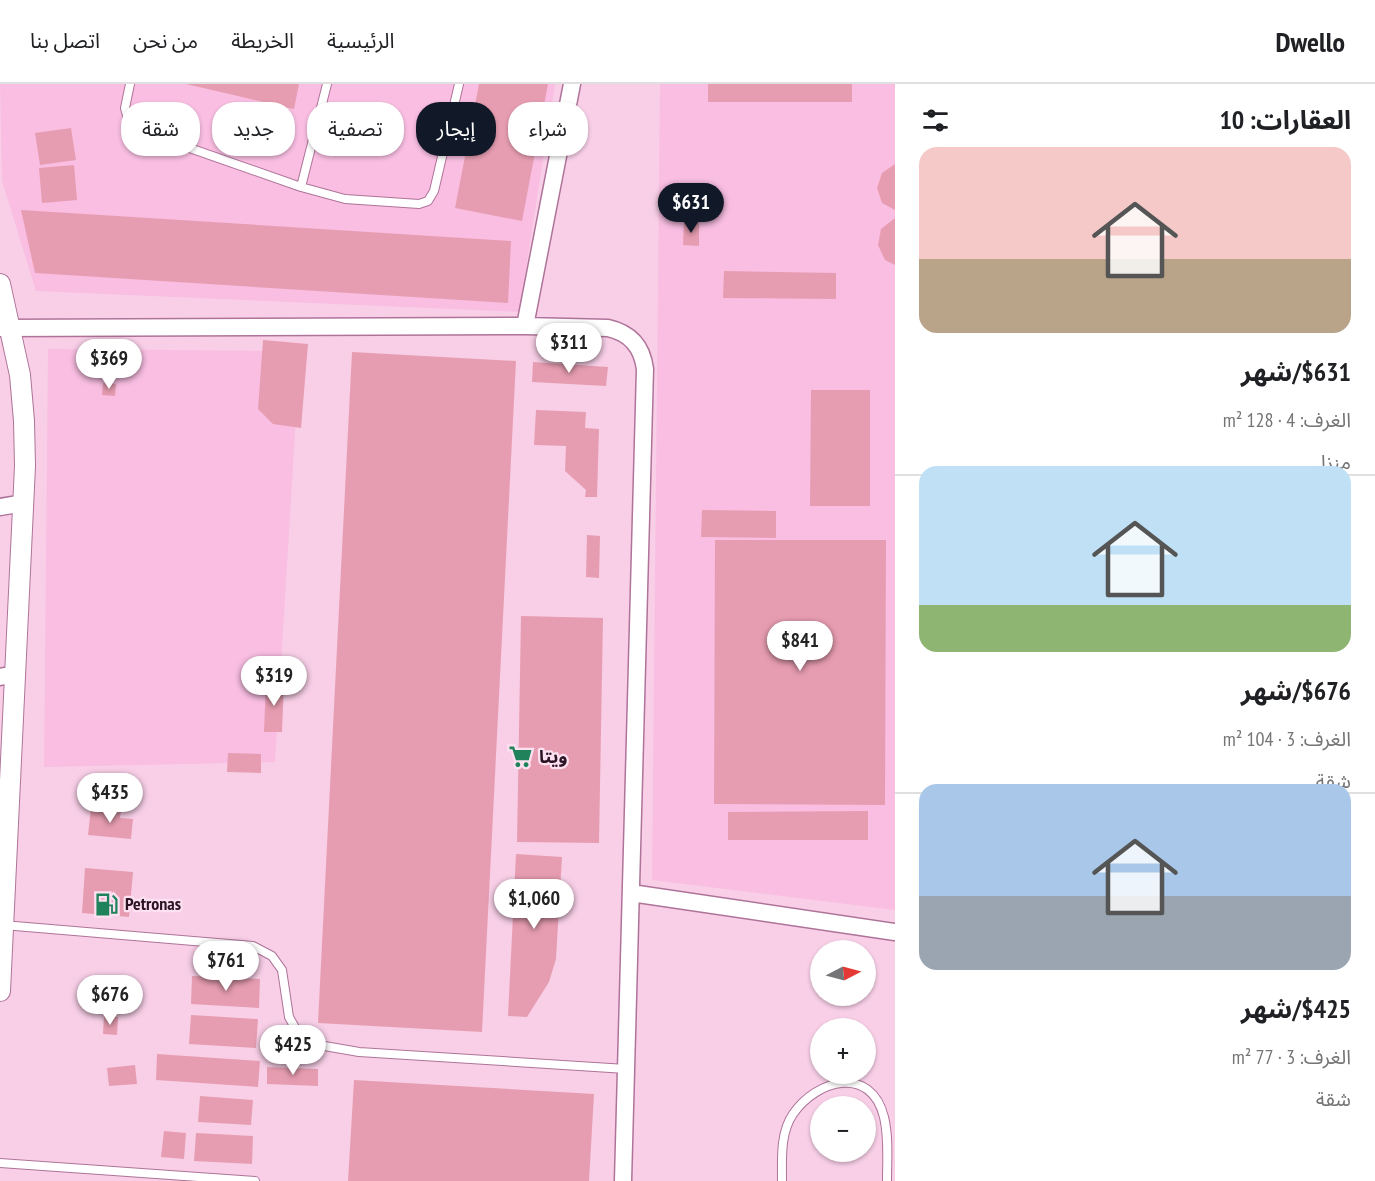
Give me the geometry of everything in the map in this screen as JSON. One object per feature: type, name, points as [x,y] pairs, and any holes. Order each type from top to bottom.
[{"type":"street","points":[[525,326],[572,84]]},
{"type":"street","points":[[0,284],[4,327],[20,375],[24,422],[24,504],[8,676],[0,991]]},
{"type":"street","points":[[4,327],[525,326],[618,330],[634,341],[644,359],[623,1181]]},
{"type":"street","points":[[0,507],[24,504]]},
{"type":"street","points":[[631,894],[895,932]]},
{"type":"lane","points":[[130,84],[125,108],[129,123],[141,131],[301,187],[345,199],[419,204],[428,201],[435,191],[459,84]]},
{"type":"lane","points":[[301,187],[327,84]]},
{"type":"lane","points":[[3,925],[253,946],[272,956],[282,970],[289,1017],[298,1033],[313,1044],[360,1053],[626,1070]]},
{"type":"lane","points":[[782,1181],[782,1151],[786,1130],[793,1114],[825,1086],[841,1082],[854,1083],[865,1089],[877,1101],[884,1116],[887,1141],[887,1181]]},
{"type":"lane","points":[[0,1162],[255,1181]]},
{"type":"shaded area","points":[[0,84],[555,84],[552,102],[508,102],[508,156],[544,156],[519,312],[36,291],[2,181]]},
{"type":"shaded area","points":[[660,84],[895,84],[895,910],[652,880]]},
{"type":"shaded area","points":[[48,349],[300,351],[275,762],[44,767]]},
{"type":"building","points":[[186,84],[299,84],[295,104],[295,102],[264,102]]},
{"type":"building","points":[[479,84],[548,84],[545,102],[508,102],[508,156],[534,156],[522,221],[455,208],[465,156],[496,156],[496,102],[476,102]]},
{"type":"building","points":[[708,84],[852,84],[852,102],[708,102]]},
{"type":"building","points":[[71,128],[76,160],[40,165],[35,133]]},
{"type":"building","points":[[895,164],[895,210],[882,203],[877,188],[882,173]]},
{"type":"building","points":[[74,165],[77,200],[42,203],[39,168]]},
{"type":"building","points":[[21,210],[511,241],[508,303],[35,273]]},
{"type":"building","points":[[895,218],[895,265],[885,260],[878,245],[881,229]]},
{"type":"building","points":[[684,221],[699,222],[699,246],[683,245]]},
{"type":"building","points":[[724,271],[836,273],[836,299],[723,298]]},
{"type":"building","points":[[263,340],[308,344],[301,428],[273,424],[258,409]]},
{"type":"building","points":[[352,352],[516,361],[482,1032],[318,1023]]},
{"type":"building","points":[[533,362],[608,367],[606,386],[532,382]]},
{"type":"building","points":[[103,383],[116,384],[115,396],[102,395]]},
{"type":"building","points":[[811,390],[870,390],[870,506],[810,506]]},
{"type":"building","points":[[536,410],[586,412],[585,428],[599,429],[597,497],[585,497],[586,490],[565,471],[566,446],[534,445]]},
{"type":"building","points":[[702,510],[776,511],[776,538],[701,537]]},
{"type":"building","points":[[587,535],[600,536],[599,578],[586,577]]},
{"type":"building","points":[[715,540],[886,540],[885,805],[714,804]]},
{"type":"building","points":[[521,616],[603,618],[599,843],[517,842]]},
{"type":"building","points":[[266,683],[284,683],[282,732],[264,732]]},
{"type":"building","points":[[228,753],[261,754],[261,773],[227,772]]},
{"type":"building","points":[[91,808],[121,811],[120,818],[133,819],[131,839],[88,835]]},
{"type":"building","points":[[868,811],[868,840],[728,840],[728,812]]},
{"type":"building","points":[[516,854],[562,857],[556,959],[549,982],[527,1017],[508,1016]]},
{"type":"building","points":[[85,868],[133,872],[129,917],[82,913]]},
{"type":"building","points":[[192,976],[260,979],[259,1008],[191,1004]]},
{"type":"building","points":[[191,1015],[258,1019],[256,1048],[189,1044]]},
{"type":"building","points":[[104,1016],[118,1017],[117,1035],[103,1034]]},
{"type":"building","points":[[157,1054],[260,1061],[258,1087],[156,1080]]},
{"type":"building","points":[[135,1065],[137,1084],[109,1086],[107,1068]]},
{"type":"building","points":[[267,1067],[318,1069],[318,1086],[267,1084]]},
{"type":"building","points":[[354,1080],[594,1094],[589,1181],[348,1181]]},
{"type":"building","points":[[200,1096],[253,1100],[251,1125],[198,1122]]},
{"type":"building","points":[[164,1131],[186,1133],[184,1159],[161,1157]]},
{"type":"building","points":[[196,1133],[253,1136],[252,1164],[194,1161]]},
{"type":"place","name":"ويتا","points":[[521,757]]},
{"type":"place","name":"Petronas","points":[[107,904]]}]
